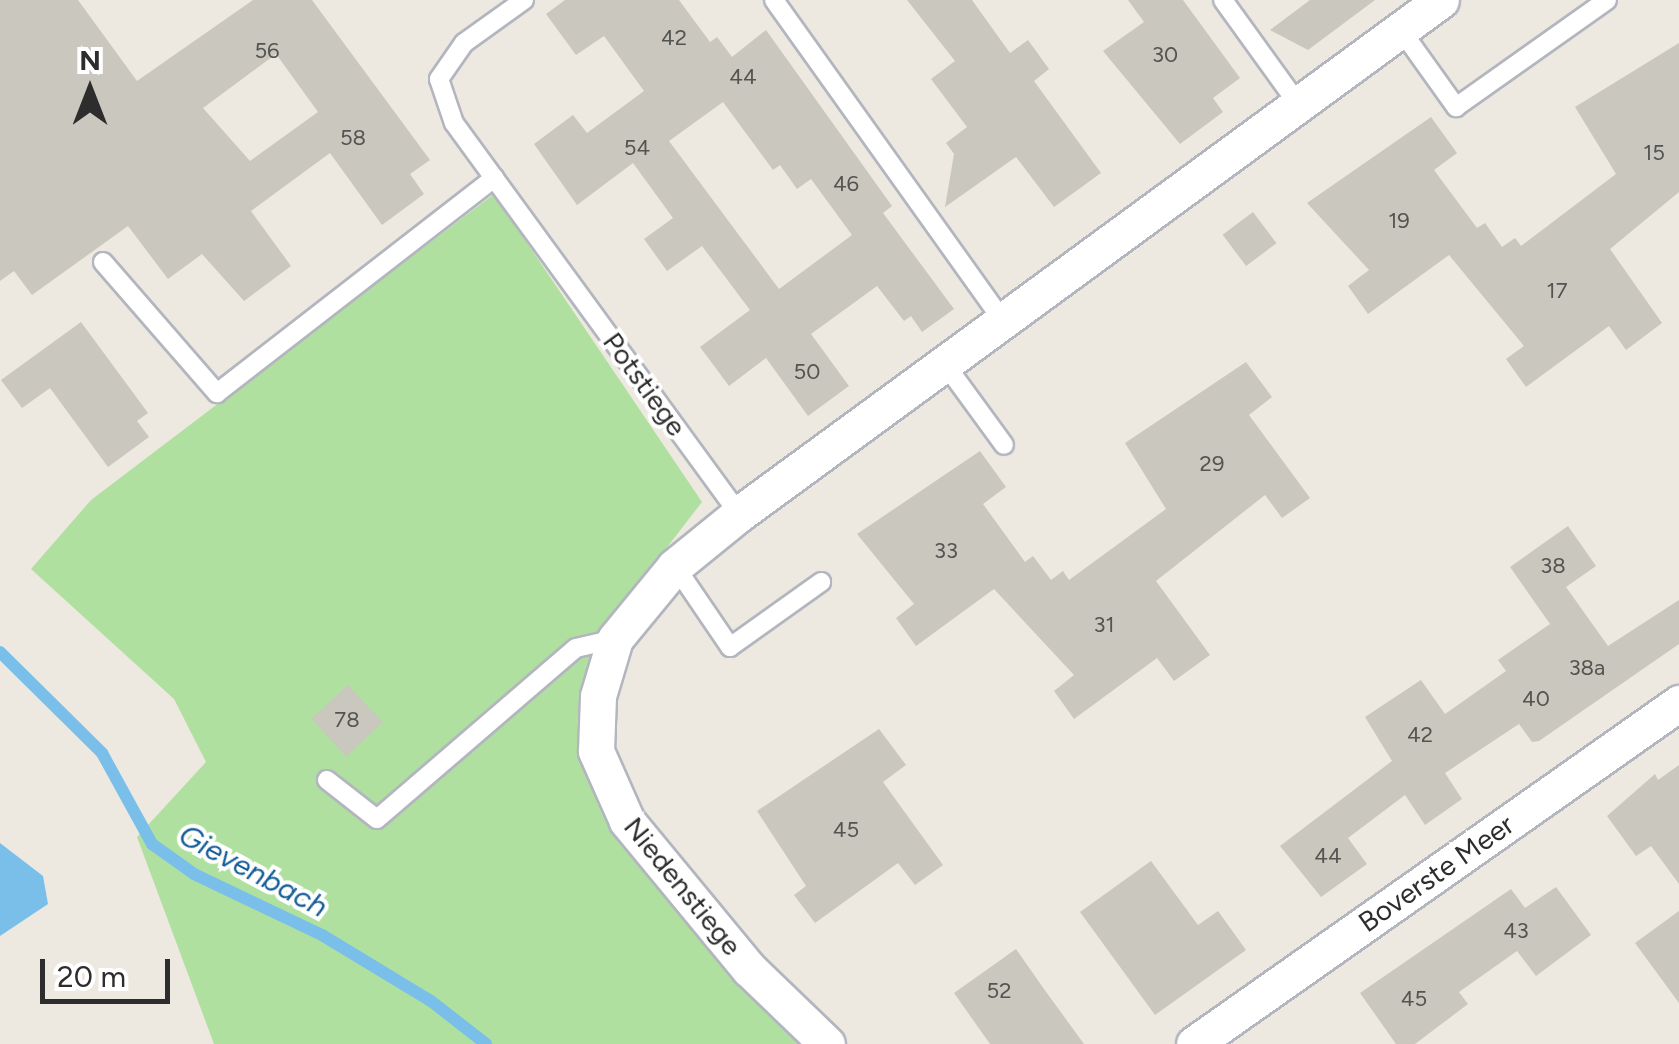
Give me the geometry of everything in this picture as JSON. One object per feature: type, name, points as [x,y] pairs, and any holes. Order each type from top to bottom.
[{"type":"street","points":[[739,514],[1441,0]]},
{"type":"street","name":"Niedenstiege","points":[[739,514],[675,566],[615,639],[598,696],[596,751],[627,821],[750,969],[827,1044]]},
{"type":"street","name":"Boverste Meer","points":[[1194,1044],[1679,703]]},
{"type":"lane","name":"Potstiege","points":[[524,0],[464,44],[439,79],[454,122],[739,514]]},
{"type":"lane","points":[[774,0],[1002,321]]},
{"type":"lane","points":[[1223,0],[1298,104]]},
{"type":"lane","points":[[1401,30],[1456,107],[1607,0]]},
{"type":"lane","points":[[103,262],[217,393],[494,178]]},
{"type":"lane","points":[[945,364],[1004,445]]},
{"type":"lane","points":[[675,566],[730,647],[821,582]]},
{"type":"lane","points":[[327,780],[377,819],[576,648],[615,639]]},
{"type":"green space","points":[[494,194],[702,502],[604,629],[584,753],[740,975],[801,1044],[214,1044],[137,837],[206,762],[174,699],[31,569],[91,500]]},
{"type":"water","points":[[0,843],[43,876],[48,904],[0,936]]},
{"type":"building","points":[[0,0],[78,0],[137,81],[253,0],[312,0],[430,160],[410,174],[424,194],[382,225],[330,153],[251,211],[291,266],[244,301],[202,254],[168,279],[128,226],[32,295],[14,271],[0,281]],"holes":[[[276,54],[318,112],[250,161],[203,108]]]},
{"type":"building","points":[[565,0],[679,0],[710,42],[717,37],[732,57],[766,30],[892,206],[883,213],[954,309],[922,332],[911,316],[904,321],[877,286],[811,334],[849,386],[808,416],[766,358],[729,386],[700,347],[750,310],[702,246],[667,271],[644,239],[673,218],[633,163],[577,205],[534,144],[573,115],[587,133],[644,91],[604,36],[576,55],[546,14]],"holes":[[[723,102],[773,170],[780,165],[797,189],[811,179],[852,235],[779,289],[669,141]]]},
{"type":"building","points":[[907,0],[972,0],[1010,53],[1028,40],[1049,69],[1034,81],[1101,173],[1054,207],[1016,157],[945,207],[954,154],[946,143],[967,127],[931,79],[955,61]]},
{"type":"building","points":[[1128,0],[1183,0],[1240,78],[1213,98],[1223,112],[1180,144],[1103,51],[1144,22]]},
{"type":"building","points":[[1310,0],[1375,0],[1308,50],[1270,30]]},
{"type":"building","points":[[1679,43],[1679,192],[1610,249],[1662,323],[1626,350],[1609,326],[1526,387],[1506,359],[1524,346],[1449,255],[1368,314],[1348,286],[1369,270],[1307,203],[1431,117],[1457,153],[1434,170],[1477,228],[1485,223],[1502,247],[1515,238],[1521,246],[1616,174],[1575,107]]},
{"type":"building","points":[[1253,212],[1276,243],[1246,266],[1223,235]]},
{"type":"building","points":[[81,322],[148,413],[137,421],[149,437],[108,467],[50,388],[22,408],[1,380]]},
{"type":"building","points":[[1246,362],[1272,397],[1249,415],[1310,498],[1282,518],[1265,495],[1156,581],[1210,655],[1174,681],[1157,658],[1074,719],[1054,691],[1074,675],[994,589],[916,646],[896,618],[914,604],[857,534],[980,451],[1006,487],[983,504],[1025,562],[1033,556],[1051,580],[1063,571],[1069,580],[1166,509],[1125,443]]},
{"type":"building","points":[[1568,526],[1596,566],[1566,587],[1608,646],[1679,600],[1679,644],[1539,741],[1532,742],[1519,724],[1445,773],[1462,799],[1425,825],[1405,795],[1348,838],[1367,864],[1321,897],[1280,846],[1392,761],[1365,717],[1421,680],[1445,714],[1506,671],[1498,660],[1550,624],[1510,567]]},
{"type":"building","points":[[348,685],[383,722],[346,756],[311,719]]},
{"type":"building","points":[[879,729],[906,765],[883,782],[943,865],[915,885],[898,863],[815,923],[794,895],[806,886],[757,811]]},
{"type":"building","points":[[1679,765],[1679,884],[1651,846],[1636,856],[1607,816],[1655,774],[1658,780]]},
{"type":"building","points":[[1151,861],[1198,925],[1218,911],[1246,950],[1155,1015],[1080,912]]},
{"type":"building","points":[[1556,887],[1591,935],[1536,976],[1517,951],[1459,992],[1468,1004],[1415,1044],[1396,1044],[1360,993],[1511,889],[1525,908]]},
{"type":"building","points":[[1679,911],[1679,1003],[1635,943]]},
{"type":"building","points":[[1016,949],[1084,1044],[990,1044],[954,993]]},
{"type":"waterway","name":"Gievenbach","points":[[0,652],[102,753],[152,844],[194,874],[322,935],[431,1001],[486,1044]]}]
